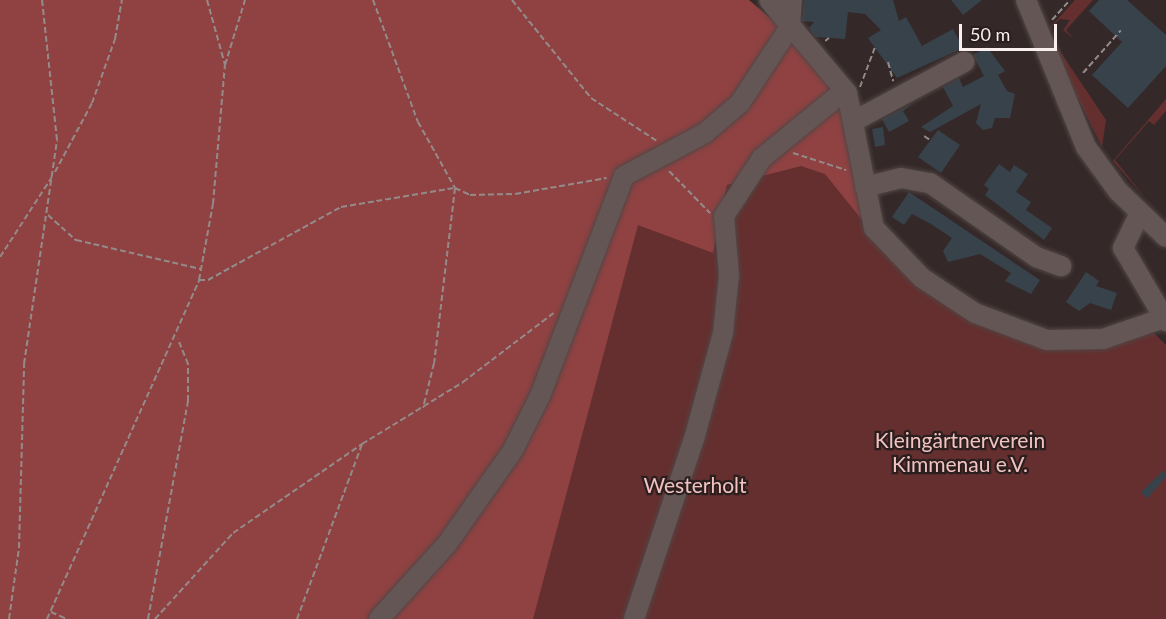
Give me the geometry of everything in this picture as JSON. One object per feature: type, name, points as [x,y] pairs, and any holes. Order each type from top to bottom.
[{"type":"street","points":[[769,0],[790,27],[849,91],[856,120],[864,181],[879,238],[922,278],[982,317],[1047,340],[1074,341],[1117,335],[1165,320],[1123,248],[1140,213]]},
{"type":"street","points":[[379,619],[447,544],[513,450],[540,396],[624,176],[715,126],[740,103],[790,27],[792,0]]},
{"type":"street","points":[[1026,0],[1079,135],[1140,213],[1166,237]]},
{"type":"street","points":[[856,120],[964,62]]},
{"type":"street","points":[[634,619],[681,481],[723,333],[729,275],[724,216],[747,176],[776,145],[849,91]]},
{"type":"street","points":[[864,181],[902,178],[930,183],[1036,257],[1061,266]]},
{"type":"path","points":[[9,619],[19,548],[24,364],[48,215],[57,140],[42,0]]},
{"type":"path","points":[[0,257],[54,174],[92,103],[116,39],[122,0]]},
{"type":"path","points":[[207,0],[225,64]]},
{"type":"path","points":[[47,619],[178,337],[199,280],[213,204],[225,64],[245,0]]},
{"type":"path","points":[[373,0],[418,122],[455,189],[435,363],[423,408]]},
{"type":"path","points":[[512,0],[591,98],[667,152],[680,188],[700,208],[724,216]]},
{"type":"path","points":[[1036,28],[1070,0]]},
{"type":"path","points":[[1083,73],[1121,30]]},
{"type":"path","points":[[849,91],[873,63],[874,47]]},
{"type":"path","points":[[884,86],[894,81],[888,62]]},
{"type":"path","points":[[924,136],[930,140]]},
{"type":"path","points":[[776,145],[807,160],[820,158],[864,181]]},
{"type":"path","points":[[199,280],[208,280],[341,207],[455,189],[470,195],[515,194],[624,176]]},
{"type":"path","points":[[48,215],[76,240],[201,269]]},
{"type":"path","points":[[155,619],[233,533],[362,444],[423,408],[515,346],[578,293]]},
{"type":"path","points":[[148,619],[188,401],[188,364],[178,337]]},
{"type":"path","points":[[297,619],[362,444]]},
{"type":"path","points":[[51,612],[67,619]]},
{"type":"green space","points":[[1075,0],[1093,0],[1066,30],[1074,39],[1063,30],[1070,20],[1060,19],[1047,31]]},
{"type":"green space","points":[[1054,42],[1106,120],[1102,147],[1057,57]]},
{"type":"green space","points":[[1166,99],[1166,111],[1154,125],[1149,121],[1115,160],[1148,201],[1113,161]]},
{"type":"green space","points":[[798,164],[827,172],[883,248],[979,322],[1128,340],[1154,333],[1166,345],[1166,619],[530,619],[635,220],[724,183]]},
{"type":"shaded area","points":[[0,0],[749,0],[793,37],[836,85],[871,231],[825,174],[801,166],[727,185],[713,253],[638,225],[533,619],[0,619]]},
{"type":"building","points":[[804,0],[893,0],[899,21],[906,17],[922,46],[953,29],[963,48],[897,78],[868,38],[881,30],[865,14],[848,12],[845,39],[815,37],[809,28],[814,22],[802,21]]},
{"type":"building","points":[[951,0],[982,0],[963,15]]},
{"type":"building","points":[[1099,0],[1127,0],[1166,35],[1166,66],[1128,108],[1092,75],[1122,42],[1089,11]]},
{"type":"building","points":[[987,47],[1005,71],[998,75],[1007,91],[1015,94],[1010,118],[995,118],[992,128],[983,130],[976,123],[981,104],[930,132],[921,127],[953,106],[943,87],[959,78],[963,87],[984,76],[973,55]]},
{"type":"building","points":[[912,104],[903,111],[909,121],[889,132],[882,119]]},
{"type":"building","points":[[883,127],[885,145],[875,147],[872,129]]},
{"type":"building","points":[[938,130],[960,145],[941,173],[918,157]]},
{"type":"building","points":[[999,164],[1010,172],[1014,165],[1028,174],[1016,192],[1031,202],[1026,210],[1052,228],[1044,240],[985,195],[989,189],[984,185]]},
{"type":"building","points":[[909,192],[1040,280],[1031,294],[1005,281],[1011,273],[980,254],[948,262],[943,251],[952,238],[931,224],[912,214],[904,225],[892,217]]},
{"type":"building","points":[[1086,272],[1099,281],[1096,286],[1117,293],[1111,310],[1090,303],[1079,311],[1066,302]]},
{"type":"building","points":[[1164,470],[1166,477],[1147,499],[1141,492]]},
{"type":"park label","name":"Kleingärtnerverein Kimmenau e.V.","points":[[960,452]]},
{"type":"park label","name":"Westerholt","points":[[695,485]]}]
